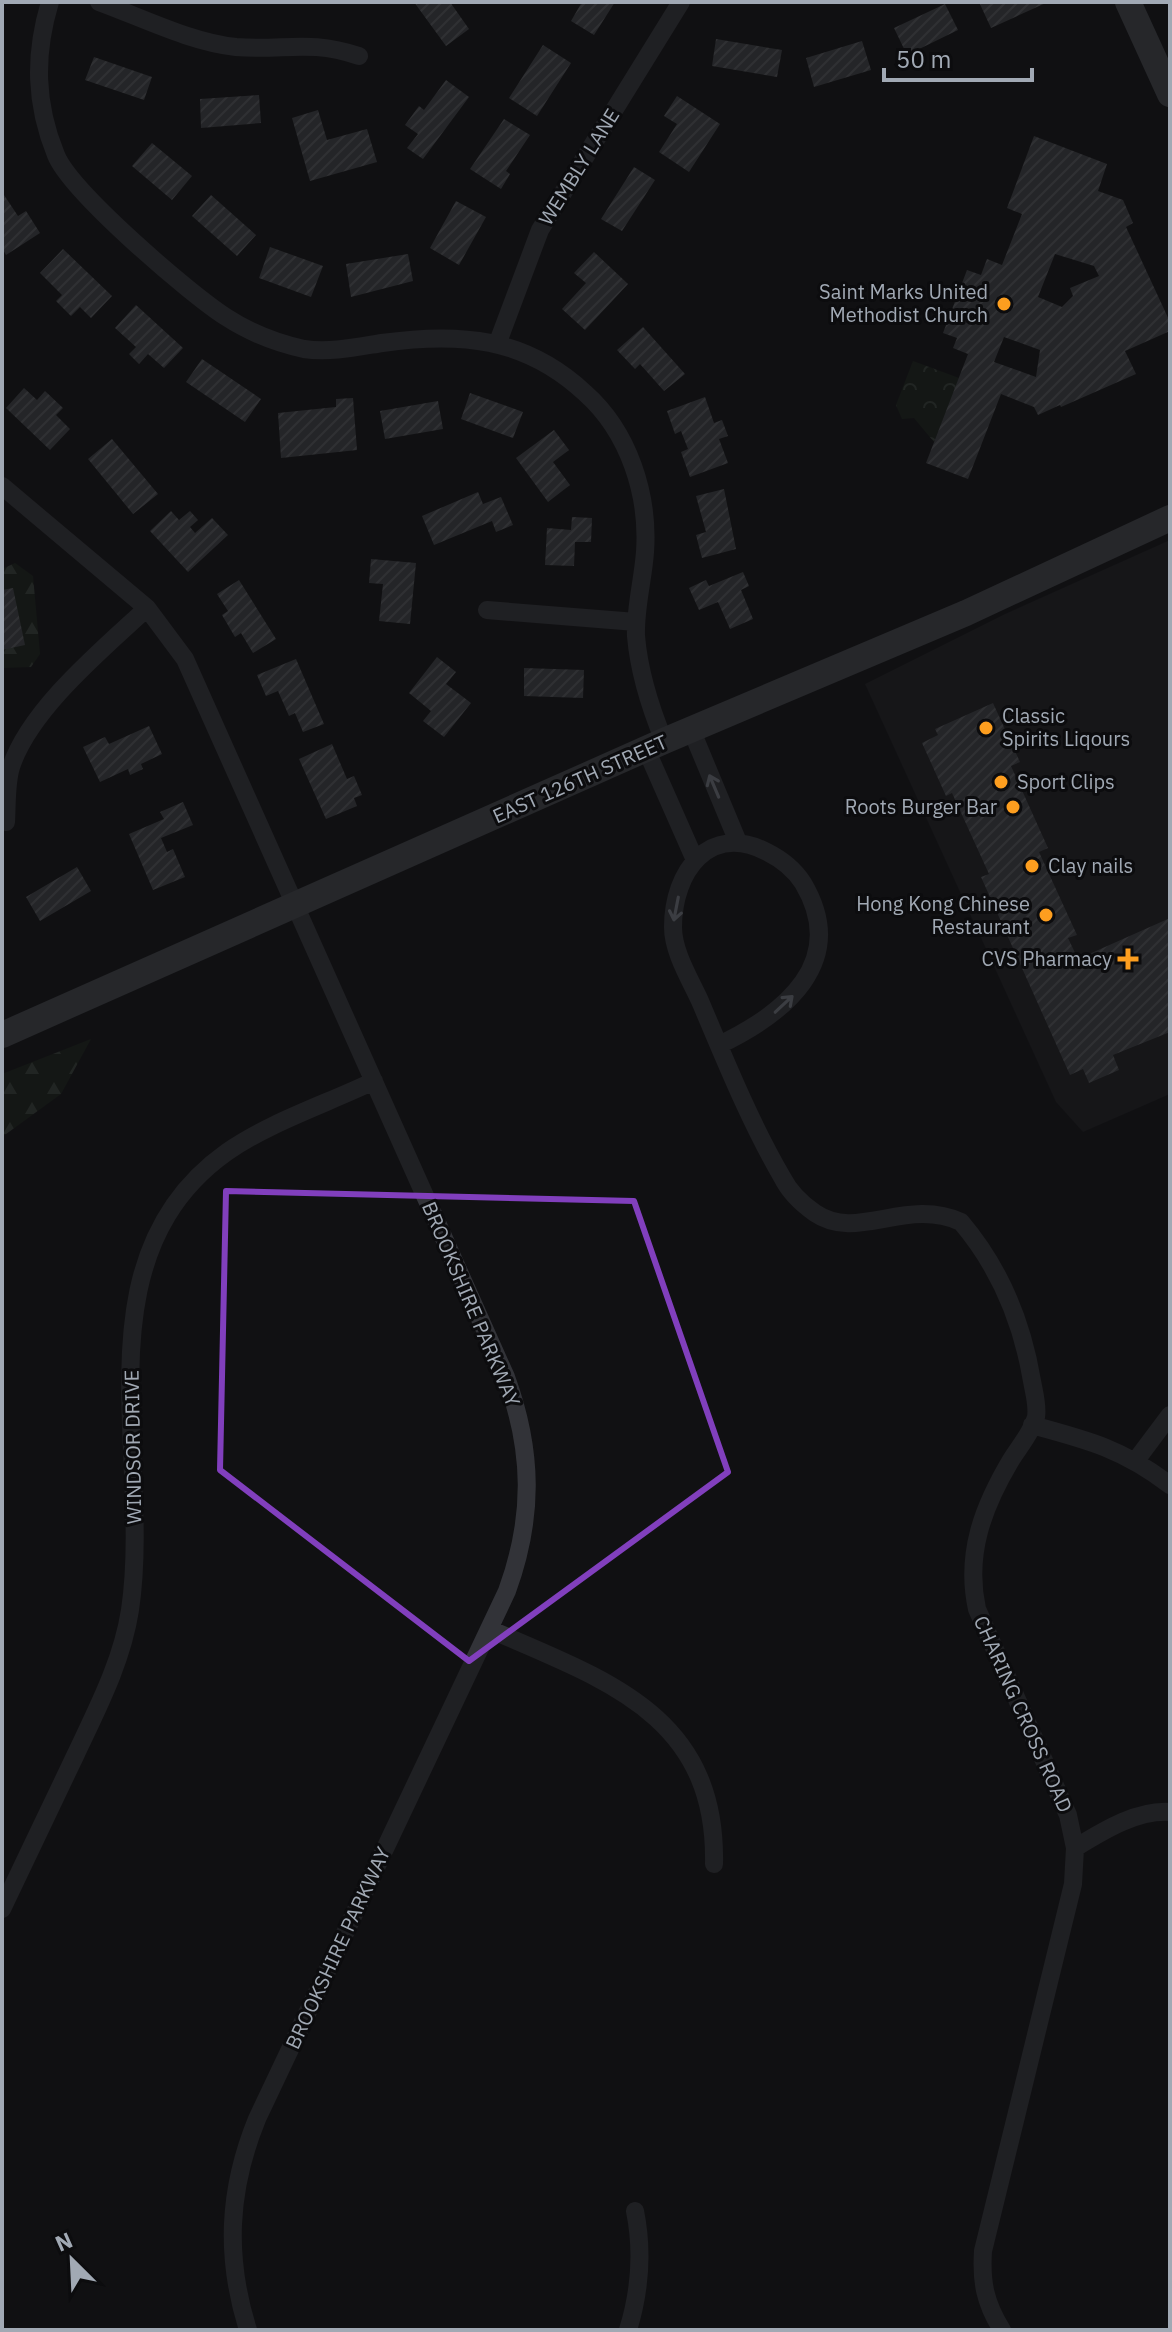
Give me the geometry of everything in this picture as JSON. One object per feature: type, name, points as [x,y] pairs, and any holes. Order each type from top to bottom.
[{"type":"street","points":[[50,2],[37,77],[41,113],[57,159],[91,202],[224,317],[251,331],[307,349],[348,349],[452,336],[498,342],[535,358],[585,393],[622,441],[645,498],[645,550],[636,622],[639,660],[655,745],[695,860]]},
{"type":"street","points":[[99,2],[200,39],[235,47],[304,44],[334,47],[359,56]]},
{"type":"street","name":"WEMBLY LANE","points":[[498,342],[540,230],[681,2]]},
{"type":"street","points":[[1128,2],[1170,94]]},
{"type":"street","name":"BROOKSHIRE PARKWAY","points":[[2,486],[147,608],[185,659],[506,1377],[524,1433],[528,1503],[524,1537],[507,1591],[246,2145],[236,2179],[231,2238],[235,2284],[248,2330]]},
{"type":"street","name":"EAST 126TH STREET","points":[[2,1035],[691,729],[1077,563],[1163,520],[1170,498]]},
{"type":"street","points":[[6,822],[10,768],[28,733],[55,699],[147,608]]},
{"type":"street","points":[[487,610],[636,622]]},
{"type":"street","points":[[691,729],[738,842]]},
{"type":"street","points":[[719,1045],[761,1025],[793,997],[807,978],[819,926],[813,905],[793,869],[751,844],[738,842],[713,845],[695,860],[678,895],[673,930],[680,956],[719,1045],[782,1179],[816,1214],[837,1223],[859,1224],[912,1213],[943,1214],[961,1222],[974,1237],[1018,1317],[1036,1407],[1032,1425],[1097,1441],[1137,1459],[1170,1485]]},
{"type":"street","name":"WINDSOR DRIVE","points":[[2,1909],[106,1690],[125,1636],[135,1548],[132,1326],[139,1282],[157,1234],[185,1191],[227,1152],[374,1081]]},
{"type":"street","points":[[1137,1459],[1170,1415]]},
{"type":"street","name":"CHARING CROSS ROAD","points":[[1002,2330],[990,2311],[981,2281],[983,2251],[1073,1884],[1075,1848],[1068,1815],[977,1609],[971,1583],[977,1532],[989,1500],[1032,1425]]},
{"type":"street","points":[[489,1629],[611,1686],[667,1726],[691,1760],[708,1797],[715,1827],[714,1864]]},
{"type":"street","points":[[1075,1848],[1148,1813],[1170,1812]]},
{"type":"street","points":[[628,2330],[640,2268],[635,2211]]},
{"type":"highlighted area","points":[[226,1191],[634,1201],[728,1472],[469,1661],[220,1470]]},
{"type":"shaded area","points":[[1170,540],[1170,1094],[1083,1132],[1056,1102],[865,684],[1005,614]]},
{"type":"green space","points":[[913,361],[959,378],[934,442],[914,418],[902,419],[896,405]]},
{"type":"green space","points":[[15,563],[33,576],[40,654],[31,667],[2,668],[2,569]]},
{"type":"green space","points":[[91,1039],[61,1094],[2,1137],[2,1074]]},
{"type":"building","points":[[414,2],[450,2],[469,29],[446,46]]},
{"type":"building","points":[[582,2],[615,2],[594,35],[571,21]]},
{"type":"building","points":[[979,2],[1048,2],[991,28]]},
{"type":"building","points":[[945,4],[958,30],[907,55],[894,28]]},
{"type":"building","points":[[716,39],[782,50],[777,77],[712,66]]},
{"type":"building","points":[[862,41],[871,70],[814,87],[806,58]]},
{"type":"building","points":[[543,45],[571,63],[537,116],[509,98]]},
{"type":"building","points":[[94,57],[152,77],[144,100],[85,80]]},
{"type":"building","points":[[446,80],[469,97],[423,159],[407,148],[418,134],[405,125],[419,106],[424,110]]},
{"type":"building","points":[[259,95],[261,123],[201,128],[200,99]]},
{"type":"building","points":[[677,96],[720,124],[689,172],[659,152],[677,124],[664,116]]},
{"type":"building","points":[[318,110],[327,140],[367,129],[377,162],[310,181],[292,118]]},
{"type":"building","points":[[504,119],[530,135],[506,171],[510,174],[501,189],[470,169]]},
{"type":"building","name":"Saint Marks United Methodist Church","points":[[1034,136],[1107,164],[1098,191],[1123,200],[1133,223],[1126,227],[1170,322],[1170,331],[1125,351],[1136,374],[1061,407],[1038,415],[1034,407],[1001,394],[968,479],[926,463],[968,354],[953,348],[957,338],[943,333],[967,270],[981,275],[987,259],[1002,265],[1022,214],[1007,208]],"holes":[[[1055,254],[1094,266],[1099,276],[1070,288],[1073,296],[1062,307],[1038,297]],[[1004,337],[1040,350],[1036,377],[994,362]]]},
{"type":"building","points":[[152,143],[192,176],[172,200],[132,166]]},
{"type":"building","points":[[634,167],[655,180],[622,231],[601,219]]},
{"type":"building","points":[[2,192],[18,216],[26,211],[40,233],[6,255],[2,248]]},
{"type":"building","points":[[211,195],[256,235],[237,256],[192,216]]},
{"type":"building","points":[[456,201],[486,217],[459,265],[430,248]]},
{"type":"building","points":[[270,247],[323,266],[311,297],[259,278]]},
{"type":"building","points":[[63,249],[112,296],[91,318],[80,307],[71,316],[56,301],[62,295],[40,273]]},
{"type":"building","points":[[594,252],[628,284],[585,330],[562,309],[586,283],[574,273]]},
{"type":"building","points":[[408,254],[413,281],[351,297],[346,264]]},
{"type":"building","points":[[136,305],[183,348],[164,368],[148,354],[139,364],[129,354],[136,347],[115,328]]},
{"type":"building","points":[[643,327],[685,374],[664,391],[640,364],[635,369],[617,350]]},
{"type":"building","points":[[202,359],[261,399],[245,422],[186,382]]},
{"type":"building","points":[[24,388],[37,400],[45,391],[63,408],[56,415],[70,429],[50,450],[6,408]]},
{"type":"building","points":[[470,393],[523,412],[513,438],[461,419]]},
{"type":"building","points":[[705,397],[714,423],[722,420],[728,436],[719,439],[728,463],[690,477],[681,452],[688,449],[681,431],[675,434],[667,411]]},
{"type":"building","points":[[353,398],[357,450],[281,458],[278,413],[336,407],[336,399]]},
{"type":"building","points":[[438,401],[443,429],[385,439],[380,411]]},
{"type":"building","points":[[554,430],[569,450],[553,462],[570,485],[548,502],[516,458]]},
{"type":"building","points":[[112,439],[158,494],[133,514],[88,459]]},
{"type":"building","points":[[724,489],[736,549],[702,558],[696,535],[706,532],[696,496]]},
{"type":"building","points":[[478,492],[483,504],[501,497],[513,525],[496,532],[492,521],[434,545],[422,516]]},
{"type":"building","points":[[171,511],[179,520],[190,511],[198,520],[190,527],[195,533],[212,518],[228,535],[188,572],[150,531]]},
{"type":"building","points":[[572,517],[592,518],[591,542],[575,542],[574,566],[545,565],[547,528],[571,530]]},
{"type":"building","points":[[371,559],[416,563],[410,624],[379,621],[383,584],[369,583]]},
{"type":"building","points":[[743,572],[749,586],[741,590],[753,619],[730,629],[718,602],[699,610],[689,588],[706,580],[709,586]]},
{"type":"building","points":[[239,580],[276,639],[253,653],[241,633],[235,637],[222,615],[228,611],[217,594]]},
{"type":"building","points":[[13,588],[25,645],[2,650],[2,590]]},
{"type":"building","points":[[437,657],[456,672],[446,684],[471,703],[444,737],[423,721],[431,711],[409,693]]},
{"type":"building","points":[[296,659],[324,724],[303,732],[295,713],[289,716],[278,691],[266,696],[257,675]]},
{"type":"building","points":[[524,668],[584,670],[583,698],[524,696]]},
{"type":"building","points":[[993,703],[1020,762],[1011,766],[1048,848],[1039,852],[1077,935],[1068,938],[1078,959],[1170,918],[1170,1032],[1113,1055],[1119,1070],[1089,1083],[1083,1069],[1070,1075],[981,877],[989,874],[952,793],[946,796],[922,743],[938,735],[935,729]]},
{"type":"building","points":[[149,726],[162,754],[141,764],[143,769],[130,775],[128,769],[100,782],[83,747],[105,737],[109,744]]},
{"type":"building","points":[[332,744],[347,779],[354,776],[362,795],[354,798],[357,806],[326,819],[299,759]]},
{"type":"building","points":[[183,802],[193,825],[161,838],[167,852],[173,849],[185,877],[153,890],[129,834],[164,819],[160,812]]},
{"type":"building","points":[[77,867],[91,891],[40,921],[26,897]]},
{"type":"place","name":"Saint Marks United Methodist Church","points":[[1004,304]]},
{"type":"place","name":"Classic Spirits Liqours","points":[[986,728]]},
{"type":"place","name":"Sport Clips","points":[[1001,782]]},
{"type":"place","name":"Roots Burger Bar","points":[[1013,807]]},
{"type":"place","name":"Clay nails","points":[[1032,866]]},
{"type":"place","name":"Hong Kong Chinese Restaurant","points":[[1046,915]]},
{"type":"place","name":"CVS Pharmacy","points":[[1128,959]]}]
